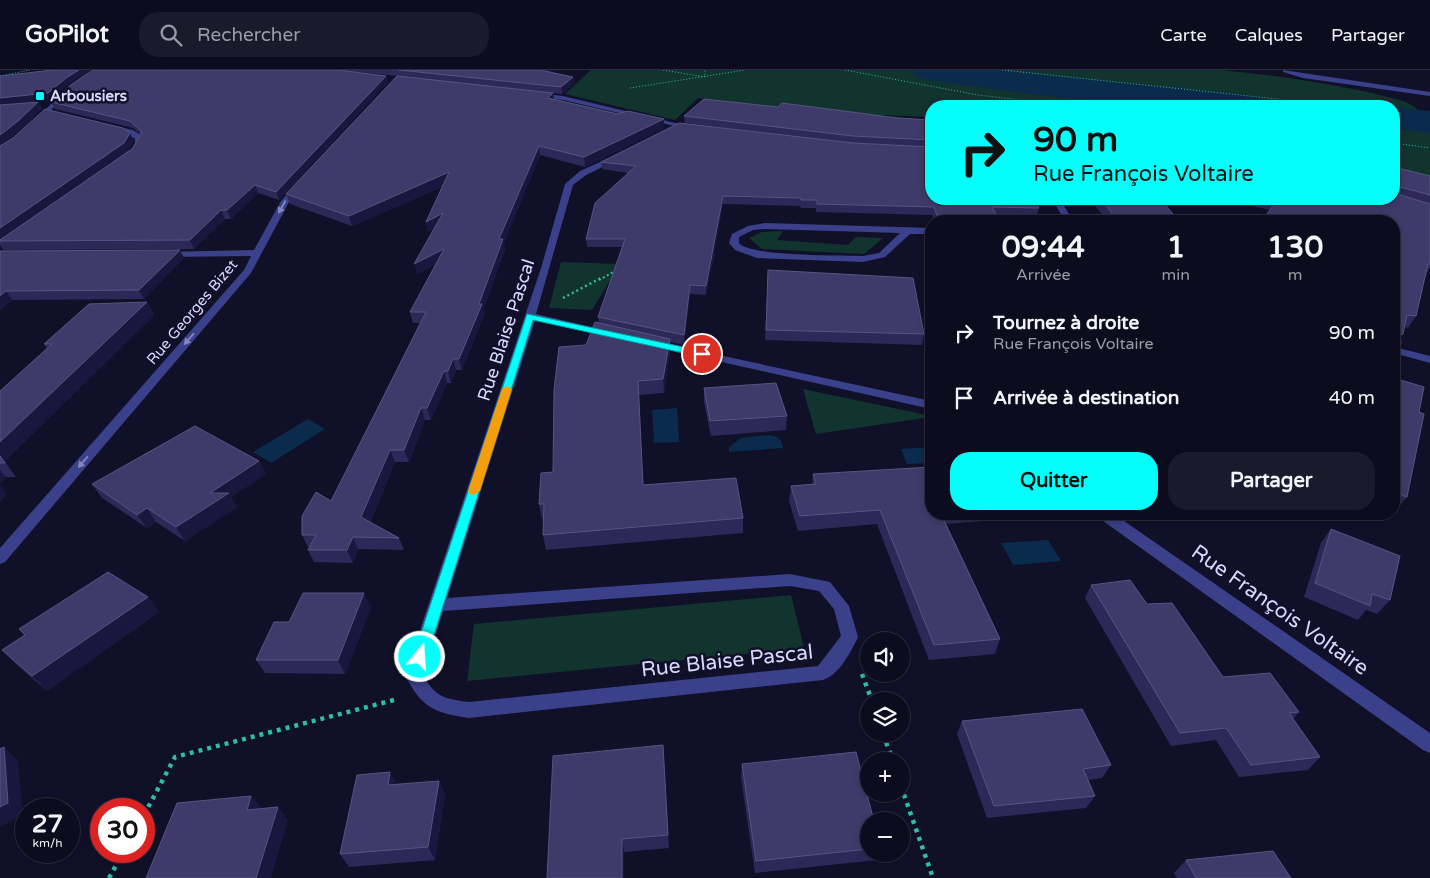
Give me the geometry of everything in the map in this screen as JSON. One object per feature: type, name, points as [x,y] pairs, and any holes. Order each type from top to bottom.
[{"type":"street","points":[[1285,71],[1303,76],[1430,94]]},
{"type":"street","points":[[27,131],[47,107],[73,86]]},
{"type":"street","points":[[531,94],[563,98],[678,126],[704,130]]},
{"type":"street","points":[[47,107],[55,113]]},
{"type":"street","points":[[96,123],[130,132],[139,138],[139,144],[124,159]]},
{"type":"street","points":[[661,134],[678,126]]},
{"type":"street","name":"Rue Blaise Pascal","points":[[437,605],[790,580],[824,586],[841,606],[850,637],[838,656],[823,673],[469,710],[441,706],[423,693],[414,674],[530,316],[569,184],[583,173],[635,147]]},
{"type":"street","name":"Rue Georges Bizet","points":[[0,558],[248,271],[286,200],[305,179]]},
{"type":"street","points":[[908,231],[882,255],[864,259],[757,255],[738,248],[734,243],[735,236],[741,231],[765,226],[925,231]]},
{"type":"street","points":[[149,254],[258,253]]},
{"type":"street","points":[[530,316],[616,335]]},
{"type":"street","points":[[645,342],[925,403]]},
{"type":"street","points":[[1400,352],[1430,360]]},
{"type":"street","name":"Rue François Voltaire","points":[[1113,520],[1430,744]]},
{"type":"path","points":[[0,76],[30,70]]},
{"type":"path","points":[[663,70],[704,77]]},
{"type":"path","points":[[704,77],[705,70]]},
{"type":"path","points":[[629,88],[746,70]]},
{"type":"path","points":[[845,70],[978,95],[1022,100]]},
{"type":"path","points":[[1002,70],[1073,79],[1292,100]]},
{"type":"path","points":[[1400,143],[1429,147],[1430,143]]},
{"type":"path","points":[[530,316],[615,270],[624,269]]},
{"type":"path","points":[[153,798],[175,757],[423,693]]},
{"type":"path","points":[[907,802],[933,878]]},
{"type":"path","points":[[109,878],[117,863]]},
{"type":"green space","points":[[591,70],[1221,70],[1313,82],[1399,100],[925,100],[925,117],[828,113],[698,98],[675,120],[565,94]]},
{"type":"green space","points":[[1400,100],[1407,102],[1430,116],[1430,180],[1400,172]]},
{"type":"green space","points":[[783,231],[777,240],[848,245],[856,237],[883,238],[864,254],[762,249],[749,238],[762,232]]},
{"type":"green space","points":[[628,254],[715,254],[707,282],[611,279],[592,310],[549,308],[561,262],[620,264]]},
{"type":"green space","points":[[803,389],[925,415],[925,418],[816,434]]},
{"type":"green space","points":[[791,595],[804,648],[467,681],[474,624]]},
{"type":"water","points":[[677,408],[679,442],[654,443],[652,410]]},
{"type":"water","points":[[308,419],[325,429],[271,463],[253,452]]},
{"type":"water","points":[[770,435],[782,442],[783,448],[729,452],[729,447],[741,438]]},
{"type":"water","points":[[925,447],[925,463],[907,464],[901,449]]},
{"type":"water","points":[[1048,540],[1061,561],[1013,565],[1001,543]]},
{"type":"building","points":[[53,70],[79,70],[48,93],[0,98],[0,76]]},
{"type":"building","points":[[93,70],[339,70],[386,76],[276,192],[255,185],[227,210],[221,210],[190,240],[0,241],[132,149],[142,132],[130,121],[51,102],[72,84]]},
{"type":"building","points":[[399,70],[540,70],[573,77],[561,87]]},
{"type":"building","points":[[397,76],[553,93],[548,98],[618,114],[628,111],[664,119],[584,157],[539,146],[499,239],[503,239],[479,304],[482,304],[459,359],[453,359],[448,371],[444,371],[427,408],[421,408],[404,450],[390,450],[361,517],[399,538],[353,537],[347,550],[308,550],[316,535],[302,535],[302,516],[316,492],[331,501],[426,312],[410,312],[444,249],[414,264],[443,213],[426,222],[449,172],[349,216],[286,194]]},
{"type":"building","points":[[704,99],[778,107],[782,103],[925,120],[925,140],[853,136],[684,116]]},
{"type":"building","points":[[38,102],[18,121],[0,135],[0,105]]},
{"type":"building","points":[[45,109],[123,128],[130,133],[124,143],[0,228],[0,146],[13,138]]},
{"type":"building","points":[[679,123],[853,143],[925,147],[925,205],[1037,205],[1039,208],[992,207],[996,215],[937,215],[934,207],[817,204],[817,200],[801,200],[801,198],[723,196],[706,286],[690,285],[684,335],[598,317],[625,239],[586,239],[595,203],[636,166],[601,162]]},
{"type":"building","points":[[1400,168],[1430,176],[1430,195],[1400,187]]},
{"type":"building","points":[[1400,195],[1430,204],[1430,264],[1428,264],[1416,316],[1407,315],[1403,334],[1400,335],[1400,215],[1266,215],[1273,205],[1400,205]]},
{"type":"building","points":[[1106,205],[1165,205],[1174,215],[1113,215]]},
{"type":"building","points":[[180,250],[139,290],[6,291],[0,296],[0,251]]},
{"type":"building","points":[[768,270],[913,278],[924,334],[766,330]]},
{"type":"building","points":[[147,302],[0,442],[0,391],[52,344],[44,344],[89,304]]},
{"type":"building","points":[[595,322],[670,339],[663,379],[638,381],[643,485],[736,478],[743,518],[543,535],[544,504],[539,504],[541,473],[553,472],[554,390],[559,347],[586,345]]},
{"type":"building","points":[[1400,380],[1424,387],[1419,412],[1424,414],[1407,497],[1400,494]]},
{"type":"building","points":[[776,383],[787,416],[710,421],[704,388]]},
{"type":"building","points":[[195,426],[259,461],[210,493],[229,493],[176,527],[147,508],[137,515],[92,484]]},
{"type":"building","points":[[0,456],[5,463],[0,463]]},
{"type":"building","points":[[925,467],[925,520],[944,520],[1000,639],[934,645],[880,510],[800,516],[791,486],[816,484],[813,474]]},
{"type":"building","points":[[1331,529],[1400,556],[1390,600],[1372,594],[1370,606],[1315,583]]},
{"type":"building","points":[[108,572],[148,597],[32,676],[2,650],[25,635],[19,629]]},
{"type":"building","points":[[1130,580],[1147,604],[1172,603],[1223,677],[1270,673],[1299,712],[1289,713],[1320,757],[1251,765],[1226,728],[1180,733],[1091,585]]},
{"type":"building","points":[[303,593],[364,593],[338,660],[256,660],[274,622],[289,622]]},
{"type":"building","points":[[1082,709],[1111,765],[1083,769],[1095,796],[994,806],[962,721]]},
{"type":"building","points":[[663,745],[668,835],[622,839],[622,878],[547,878],[553,756]]},
{"type":"building","points":[[4,747],[8,803],[0,807],[0,749]]},
{"type":"building","points":[[856,752],[860,767],[860,802],[869,802],[872,812],[860,812],[860,850],[756,861],[742,764]]},
{"type":"building","points":[[390,772],[388,785],[439,781],[428,847],[340,854],[357,775]]},
{"type":"building","points":[[251,796],[247,810],[278,807],[256,878],[146,878],[152,863],[155,863],[155,856],[177,803]]},
{"type":"building","points":[[1273,851],[1291,878],[1196,878],[1186,860]]},
{"type":"waterway","points":[[928,70],[1020,83],[1187,100]]},
{"type":"waterway","points":[[1400,119],[1430,122]]},
{"type":"slow traffic","points":[[474,491],[507,389]]},
{"type":"place","name":"Arbousiers","points":[[40,96]]},
{"type":"route","points":[[420,657],[530,316],[702,354]]}]
